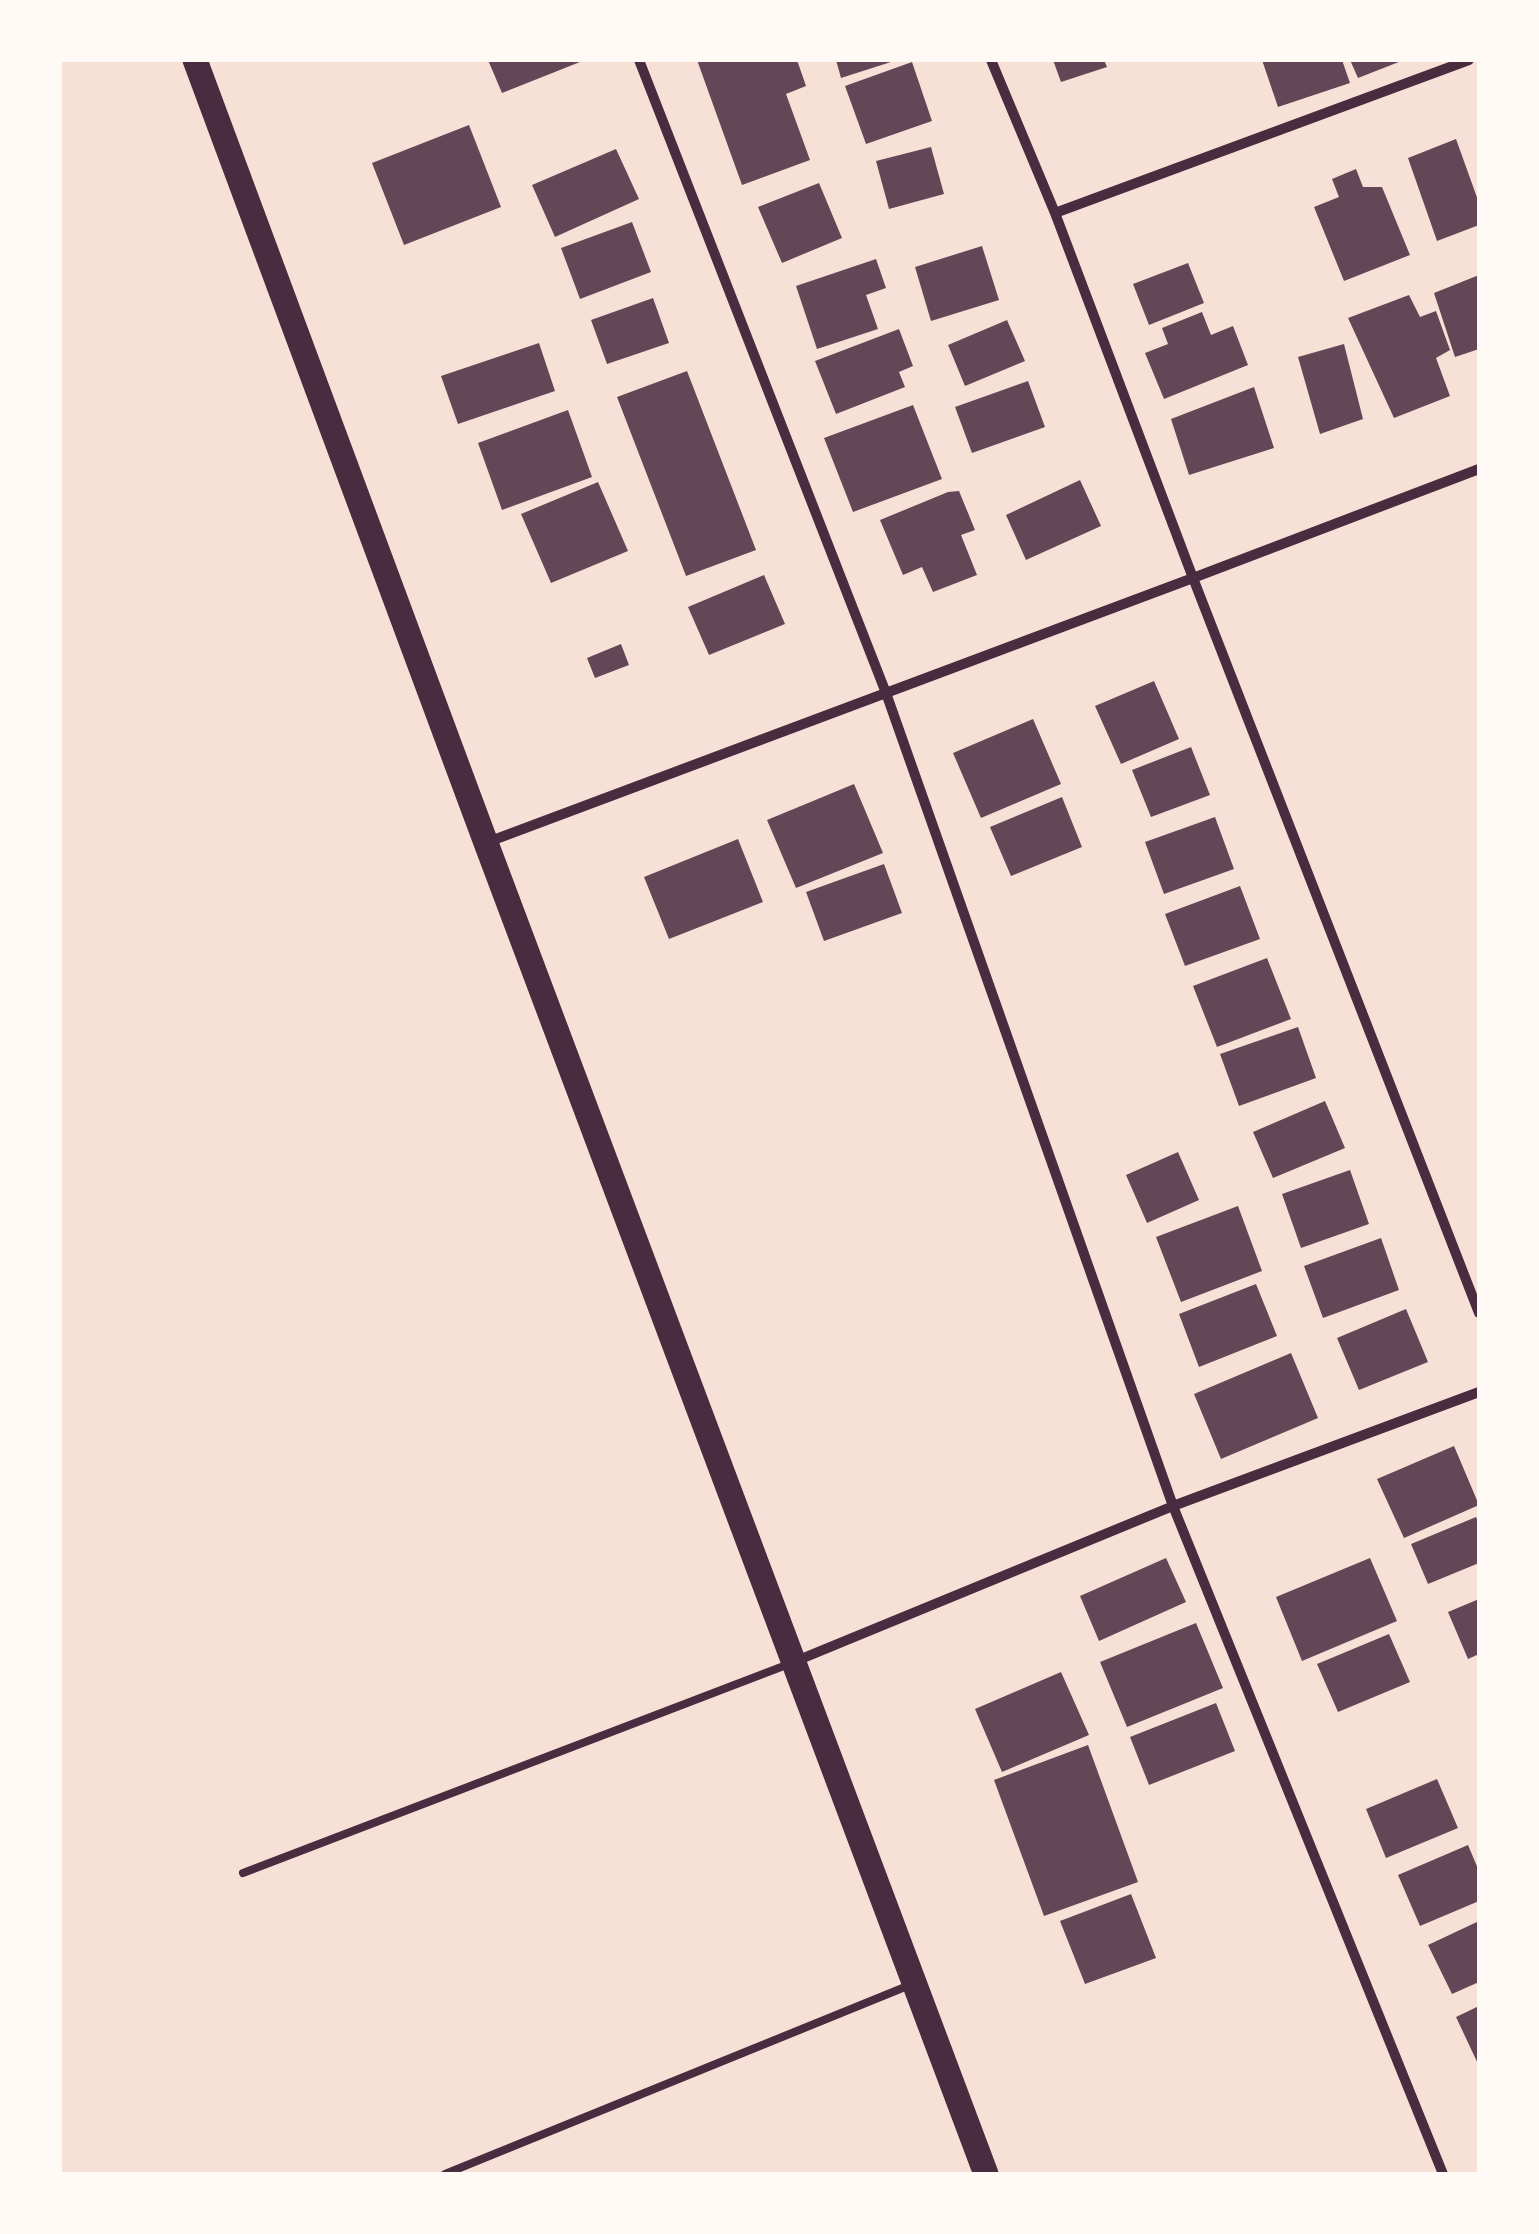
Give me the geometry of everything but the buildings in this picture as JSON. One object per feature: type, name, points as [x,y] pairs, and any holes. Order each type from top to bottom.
[{"type":"main road","points":[[195,60],[986,2174]]},
{"type":"street","points":[[638,60],[886,693],[1172,1506],[1443,2174]]},
{"type":"street","points":[[991,60],[1055,214],[1479,1313]]},
{"type":"street","points":[[1055,214],[1469,60]]},
{"type":"street","points":[[486,842],[1479,468]]},
{"type":"street","points":[[793,1662],[1172,1506],[1479,1392]]},
{"type":"lane","points":[[243,1873],[793,1662]]},
{"type":"lane","points":[[445,2174],[914,1984]]}]
